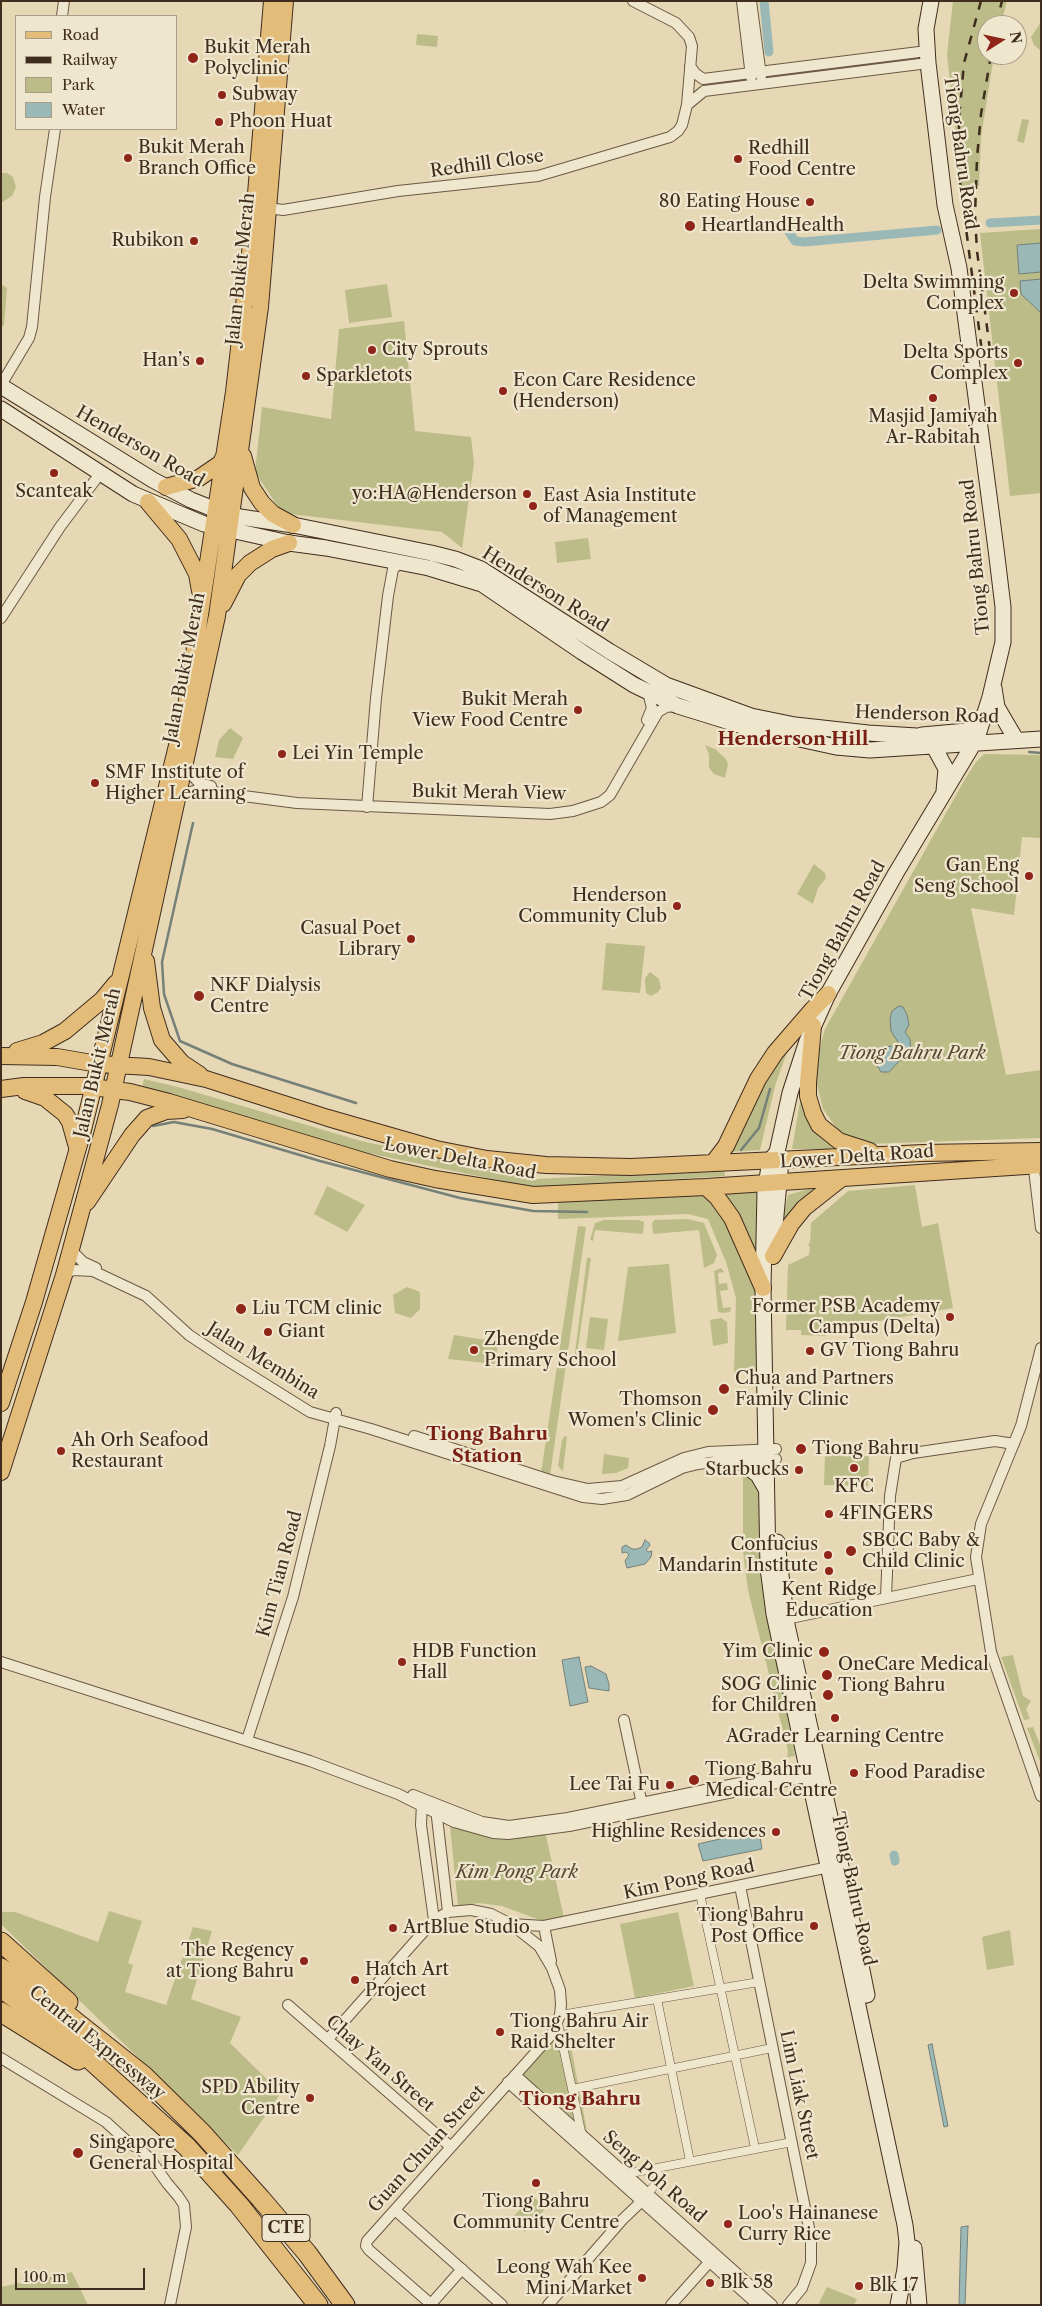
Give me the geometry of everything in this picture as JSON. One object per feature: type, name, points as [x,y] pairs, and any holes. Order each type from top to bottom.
[{"type":"highway","points":[[1,1942],[96,2027],[144,2076]]},
{"type":"highway","name":"Central Expressway","points":[[1,1968],[58,2008],[144,2076],[202,2133],[261,2199],[307,2253],[345,2305]]},
{"type":"highway","name":"Central Expressway","points":[[1,1988],[52,2025],[187,2147],[239,2205],[318,2305]]},
{"type":"highway","points":[[1,2012],[85,2064],[100,2067]]},
{"type":"main road","name":"Jalan Bukit Merah","points":[[1,1472],[64,1275],[114,1089],[217,616],[223,521],[224,456],[234,392],[254,218],[272,1]]},
{"type":"main road","name":"Jalan Bukit Merah","points":[[1,1403],[36,1294],[94,1086],[185,713],[202,600],[241,447],[260,307],[285,1]]},
{"type":"main road","name":"Tiong Bahru Road","points":[[780,1620],[763,1288],[772,1183],[790,1093],[813,1026],[828,994],[910,849],[975,741],[993,684],[1003,642],[1003,607],[959,268],[945,205],[928,57],[926,29],[931,1]]},
{"type":"main road","name":"Henderson Road","points":[[1,386],[223,521],[294,525],[431,553],[470,565],[495,577],[609,651],[666,685],[751,716],[811,727],[903,736],[975,741],[1036,739]]},
{"type":"main road","name":"Henderson Road","points":[[1,409],[99,474],[148,502],[223,521],[289,543],[401,562],[429,568],[482,584],[582,652],[646,690],[678,706],[749,728],[836,747],[870,750],[933,746],[1014,736],[1036,739]]},
{"type":"main road","points":[[241,447],[252,488],[262,503],[273,514],[294,525]]},
{"type":"main road","points":[[166,487],[199,478],[221,463],[224,456]]},
{"type":"main road","points":[[148,502],[170,527],[191,561],[197,574],[202,600]]},
{"type":"main road","points":[[217,616],[238,576],[250,563],[272,549],[289,543]]},
{"type":"main road","points":[[993,684],[997,707],[1014,736]]},
{"type":"main road","points":[[903,736],[967,731],[984,715]]},
{"type":"main road","points":[[933,746],[946,769],[944,795]]},
{"type":"main road","points":[[145,952],[152,1008],[162,1040],[182,1063],[206,1079]]},
{"type":"main road","points":[[2,1056],[43,1043],[65,1031],[102,1000],[119,980]]},
{"type":"main road","points":[[713,1163],[726,1146],[758,1079],[775,1053],[828,994]]},
{"type":"main road","points":[[813,1026],[808,1096],[819,1125],[838,1141],[884,1155]]},
{"type":"main road","name":"Lower Delta Road","points":[[2,1056],[57,1057],[98,1064],[149,1067],[206,1079],[436,1149],[487,1159],[546,1165],[631,1166],[713,1163],[776,1158],[884,1155],[1037,1158]]},
{"type":"main road","name":"Lower Delta Road","points":[[5,1089],[94,1086],[114,1089],[169,1102],[390,1169],[435,1179],[533,1195],[706,1187],[842,1178],[1037,1158]]},
{"type":"main road","points":[[5,1089],[27,1091],[45,1098],[57,1106],[70,1122],[77,1149]]},
{"type":"main road","points":[[82,1209],[97,1190],[132,1136],[147,1118],[166,1111],[195,1111]]},
{"type":"main road","points":[[773,1256],[791,1224],[804,1208],[842,1178]]},
{"type":"main road","name":"Tiong Bahru Road","points":[[772,1183],[771,1454],[768,1492],[768,1568],[908,2191],[913,2224],[919,2305]]},
{"type":"main road","points":[[706,1187],[718,1198],[732,1218],[763,1288]]},
{"type":"main road","points":[[737,1459],[758,1475],[768,1492]]},
{"type":"main road","name":"Tiong Bahru Road","points":[[835,1866],[905,2225],[907,2253],[898,2305]]},
{"type":"street","points":[[62,15],[64,1]]},
{"type":"street","points":[[68,15],[69,1]]},
{"type":"street","name":"Redhill Close","points":[[268,208],[283,210],[398,191],[538,176],[670,137],[678,131],[682,124],[687,105],[692,46],[689,37],[676,23],[633,1]]},
{"type":"street","points":[[742,1],[757,84]]},
{"type":"street","points":[[751,1],[755,72]]},
{"type":"street","points":[[690,66],[703,79],[755,72],[928,57]]},
{"type":"street","points":[[687,105],[704,91],[928,57]]},
{"type":"street","points":[[1,386],[29,338],[32,327],[44,197],[55,130]]},
{"type":"street","points":[[1,618],[60,527],[99,474]]},
{"type":"street","points":[[365,803],[374,674],[388,568],[384,559]]},
{"type":"street","points":[[365,803],[388,596],[393,569],[401,562]]},
{"type":"street","name":"Bukit Merah View","points":[[178,795],[193,790],[206,790],[298,803],[550,808],[590,802],[606,791],[634,746],[652,708],[646,690]]},
{"type":"street","name":"Bukit Merah View","points":[[185,767],[193,778],[207,786],[262,795],[550,814],[587,807],[601,802],[610,794],[629,765],[658,712],[666,707],[678,706]]},
{"type":"street","points":[[1037,1158],[1041,1228]]},
{"type":"street","name":"Jalan Membina","points":[[71,1250],[83,1262],[148,1292],[193,1331],[268,1381],[312,1406],[336,1416],[561,1487],[583,1498],[612,1498],[640,1490],[682,1468],[771,1454]]},
{"type":"street","name":"Jalan Membina","points":[[64,1275],[73,1270],[93,1271],[146,1296],[190,1335],[292,1402],[310,1412],[336,1416]]},
{"type":"street","points":[[1041,1348],[1026,1409],[978,1534],[976,1557],[991,1652],[1041,1796]]},
{"type":"street","name":"Kim Tian Road","points":[[247,1740],[293,1597],[336,1416]]},
{"type":"street","points":[[886,1598],[890,1496],[896,1458],[913,1453],[995,1441],[1014,1444]]},
{"type":"street","name":"Jalan Membina","points":[[561,1487],[588,1489],[622,1486],[694,1455],[708,1452],[771,1454]]},
{"type":"street","points":[[780,1620],[978,1579]]},
{"type":"street","points":[[1,1662],[247,1740],[361,1779],[371,1779],[408,1792],[422,1804],[436,1810],[497,1825],[509,1826],[568,1822]]},
{"type":"street","points":[[624,1720],[642,1807]]},
{"type":"street","points":[[436,1810],[454,1822],[492,1833],[508,1834],[814,1771]]},
{"type":"street","points":[[422,1804],[421,1826],[434,1920]]},
{"type":"street","points":[[436,1810],[448,1912]]},
{"type":"street","points":[[438,1834],[445,1825],[454,1822]]},
{"type":"street","name":"Kim Pong Road","points":[[511,1924],[544,1926],[835,1866]]},
{"type":"street","name":"Lim Liak Street","points":[[740,1886],[811,2238],[811,2263],[802,2288],[788,2305]]},
{"type":"street","points":[[700,1894],[754,2148]]},
{"type":"street","points":[[328,2039],[434,1920],[448,1912],[470,1910],[488,1913],[511,1924],[539,1946],[552,1968]]},
{"type":"street","points":[[544,1926],[552,1968],[560,1990],[559,2019],[582,2136]]},
{"type":"street","points":[[559,2019],[657,1999],[759,1982]]},
{"type":"street","points":[[657,1999],[690,2161]]},
{"type":"street","name":"Chay Yan Street","points":[[288,2005],[451,2147]]},
{"type":"street","name":"Guan Chuan Street","points":[[431,2304],[366,2246],[367,2241],[552,2034],[559,2019]]},
{"type":"street","points":[[572,2089],[772,2048]]},
{"type":"street","points":[[1,2058],[106,2122],[130,2144],[140,2149],[150,2158],[178,2196],[184,2205],[186,2227],[170,2305]]},
{"type":"street","name":"Seng Poh Road","points":[[512,2079],[626,2174],[644,2198],[772,2305]]},
{"type":"street","name":"Seng Poh Road","points":[[512,2079],[632,2194],[644,2198]]},
{"type":"street","points":[[626,2174],[792,2142]]},
{"type":"street","points":[[548,2305],[655,2185],[658,2168]]},
{"type":"street","points":[[622,2220],[632,2194]]},
{"type":"street","points":[[396,2210],[502,2305]]},
{"type":"street","points":[[671,2305],[714,2258]]},
{"type":"street","name":"Seng Poh Road","points":[[714,2258],[758,2305]]},
{"type":"street","points":[[431,2304],[462,2269]]},
{"type":"green space","points":[[953,1],[1007,1],[1004,15],[977,15],[977,65],[992,65],[981,137],[979,186],[959,188],[957,145],[947,55]]},
{"type":"green space","points":[[1041,22],[1041,51],[1034,45],[1031,37]]},
{"type":"green space","points":[[417,34],[438,36],[437,47],[416,45]]},
{"type":"green space","points":[[1022,119],[1029,120],[1024,143],[1017,141]]},
{"type":"green space","points":[[1,173],[7,173],[13,177],[16,187],[12,196],[1,203]]},
{"type":"green space","name":"Delta Sports Complex","points":[[1041,229],[1041,493],[1010,496],[980,233]]},
{"type":"green space","points":[[1,284],[7,288],[4,325],[1,328]]},
{"type":"green space","points":[[387,284],[392,317],[349,323],[345,290]]},
{"type":"green space","points":[[404,321],[415,431],[471,437],[474,463],[462,548],[442,532],[282,513],[255,472],[262,407],[331,419],[339,329]]},
{"type":"green space","points":[[588,538],[591,559],[557,563],[555,542]]},
{"type":"green space","points":[[230,728],[243,738],[233,759],[215,757],[219,740]]},
{"type":"green space","points":[[705,745],[715,749],[726,759],[728,764],[725,778],[714,774],[709,768],[709,754]]},
{"type":"green space","name":"Tiong Bahru Park","points":[[984,754],[1041,755],[1041,838],[1022,837],[1014,915],[971,908],[1006,1075],[1041,1070],[1041,1138],[866,1144],[845,1135],[837,1129],[823,1109],[816,1081],[820,1047],[825,1029],[965,779],[976,762]]},
{"type":"green space","points":[[814,864],[825,873],[826,878],[818,888],[813,904],[797,894]]},
{"type":"green space","points":[[606,943],[645,946],[640,993],[602,990]]},
{"type":"green space","points":[[650,972],[659,979],[661,988],[651,996],[646,993],[645,983],[645,978]]},
{"type":"green space","points":[[791,1041],[775,1086],[760,1150],[727,1152],[762,1082]]},
{"type":"green space","points":[[808,1054],[814,1117],[845,1149],[792,1149]]},
{"type":"green space","points":[[144,1079],[178,1087],[361,1141],[536,1179],[724,1169],[725,1176],[535,1188],[358,1151],[142,1087]]},
{"type":"green space","points":[[826,1184],[778,1238],[788,1195]]},
{"type":"green space","points":[[915,1185],[922,1227],[938,1223],[953,1308],[874,1322],[875,1330],[857,1333],[826,1332],[826,1336],[801,1335],[801,1330],[786,1330],[788,1265],[809,1255],[810,1247],[808,1245],[810,1242],[811,1223],[848,1191]]},
{"type":"green space","points":[[327,1186],[365,1205],[347,1232],[314,1214]]},
{"type":"green space","points":[[758,1187],[763,1370],[734,1374],[736,1298],[726,1262],[708,1219],[688,1214],[558,1219],[558,1198]]},
{"type":"green space","points":[[688,1219],[704,1223],[717,1255],[714,1263],[704,1268],[699,1230],[653,1234],[652,1224],[654,1220]]},
{"type":"green space","points":[[604,1220],[639,1220],[644,1222],[643,1234],[595,1230],[593,1241],[590,1240],[595,1223]]},
{"type":"green space","points":[[578,1226],[586,1227],[550,1475],[541,1473]]},
{"type":"green space","points":[[587,1258],[591,1258],[576,1361],[574,1361]]},
{"type":"green space","points":[[669,1264],[676,1333],[618,1341],[628,1267]]},
{"type":"green space","points":[[721,1268],[724,1272],[718,1273],[719,1284],[727,1283],[728,1290],[720,1291],[723,1308],[731,1307],[730,1312],[723,1313],[718,1312],[714,1271]]},
{"type":"green space","points":[[407,1287],[420,1292],[420,1309],[411,1318],[395,1313],[393,1295]]},
{"type":"green space","points":[[590,1317],[608,1319],[604,1350],[586,1348]]},
{"type":"green space","points":[[721,1318],[727,1322],[728,1343],[713,1346],[710,1320]]},
{"type":"green space","name":"Zhengde Primary School","points":[[454,1335],[498,1342],[495,1364],[448,1359]]},
{"type":"green space","points":[[567,1436],[563,1471],[558,1466],[562,1440]]},
{"type":"green space","points":[[604,1454],[629,1458],[628,1468],[616,1473],[602,1474]]},
{"type":"green space","points":[[825,1455],[869,1456],[868,1486],[824,1485]]},
{"type":"green space","points":[[739,1470],[748,1474],[757,1483],[761,1495],[760,1557],[768,1614],[795,1756],[787,1757],[788,1751],[748,1590],[743,1552],[743,1479]]},
{"type":"green space","points":[[1013,1655],[1023,1696],[1031,1701],[1026,1709],[1030,1719],[1024,1720],[1001,1657]]},
{"type":"green space","points":[[1033,1727],[1041,1747],[1041,1764],[1027,1728]]},
{"type":"green space","name":"Kim Pong Park","points":[[450,1826],[487,1836],[545,1831],[564,1918],[545,1922],[502,1906],[479,1903],[458,1906]]},
{"type":"green space","points":[[109,1911],[142,1921],[128,1963],[133,1965],[125,1992],[166,2005],[193,1927],[212,1931],[191,1999],[241,2017],[230,2043],[281,2093],[238,2155],[1,1924],[1,1912],[15,1912],[98,1942]]},
{"type":"green space","points":[[678,1912],[694,1986],[635,1998],[620,1924]]},
{"type":"green space","points":[[1010,1930],[1014,1965],[987,1970],[982,1937]]},
{"type":"green space","points":[[567,2026],[587,2131],[522,2074]]},
{"type":"green space","points":[[533,2196],[546,2208],[525,2232],[511,2219]]},
{"type":"green space","points":[[72,2272],[88,2305],[1,2305],[1,2287]]},
{"type":"green space","points":[[827,2287],[857,2299],[854,2305],[822,2305],[819,2303]]},
{"type":"water","points":[[1041,243],[1041,272],[1019,274],[1017,245]]},
{"type":"water","points":[[1041,279],[1041,313],[1021,294],[1020,281]]},
{"type":"water","points":[[899,1006],[903,1007],[907,1015],[909,1025],[905,1032],[910,1039],[911,1054],[902,1058],[889,1072],[881,1072],[875,1062],[877,1051],[879,1048],[898,1045],[891,1031],[890,1019],[892,1011]]},
{"type":"water","points":[[645,1540],[650,1545],[646,1550],[648,1552],[652,1551],[651,1557],[645,1564],[627,1568],[625,1561],[629,1555],[626,1552],[622,1553],[622,1547],[626,1545],[632,1549],[637,1549],[642,1547]]},
{"type":"water","points":[[579,1657],[588,1702],[570,1706],[562,1660]]},
{"type":"water","points":[[591,1666],[606,1674],[609,1691],[589,1688],[585,1667]]},
{"type":"water","points":[[759,1830],[762,1849],[703,1861],[698,1844]]},
{"type":"water","points":[[932,2044],[948,2126],[944,2127],[928,2045]]},
{"type":"water","points":[[968,2226],[965,2305],[959,2305],[961,2227]]},
{"type":"waterway","points":[[764,1],[769,52]]},
{"type":"waterway","points":[[990,223],[1041,220]]},
{"type":"waterway","points":[[786,221],[789,232],[795,241],[804,242],[937,230]]},
{"type":"waterway","points":[[1029,752],[1041,753]]},
{"type":"waterway","points":[[193,823],[162,962],[164,994],[180,1041],[232,1064],[356,1103]]},
{"type":"waterway","points":[[741,1150],[759,1128],[770,1089]]},
{"type":"waterway","points":[[153,1126],[174,1122],[212,1129],[320,1161],[460,1198],[533,1211],[587,1212]]},
{"type":"waterway","points":[[894,1855],[895,1861]]},
{"type":"railway","points":[[981,1],[964,63],[959,119],[959,174],[982,352]]},
{"type":"railway","points":[[998,15],[1002,1]]},
{"type":"railway","points":[[989,65],[981,114],[975,215],[977,251],[990,350]]},
{"type":"place","name":"Bukit Merah Polyclinic","points":[[193,58]]},
{"type":"place","name":"Subway","points":[[222,95]]},
{"type":"place","name":"Phoon Huat","points":[[219,122]]},
{"type":"place","name":"Bukit Merah Branch Office","points":[[128,158]]},
{"type":"place","name":"Redhill Food Centre","points":[[738,159]]},
{"type":"place","name":"80 Eating House","points":[[810,202]]},
{"type":"place","name":"HeartlandHealth","points":[[690,226]]},
{"type":"place","name":"Rubikon","points":[[194,241]]},
{"type":"place","name":"Delta Swimming Complex","points":[[1014,293]]},
{"type":"place","name":"City Sprouts","points":[[372,350]]},
{"type":"place","name":"Han’s","points":[[200,361]]},
{"type":"place","name":"Delta Sports Complex","points":[[1018,363]]},
{"type":"place","name":"Sparkletots","points":[[306,376]]},
{"type":"place","name":"Econ Care Residence (Henderson)","points":[[503,391]]},
{"type":"place","name":"Masjid Jamiyah Ar-Rabitah","points":[[933,398]]},
{"type":"place","name":"Scanteak","points":[[54,473]]},
{"type":"place","name":"yo:HA@Henderson","points":[[527,494]]},
{"type":"place","name":"East Asia Institute of Management","points":[[533,506]]},
{"type":"place","name":"Bukit Merah View Food Centre","points":[[578,710]]},
{"type":"place","name":"Lei Yin Temple","points":[[282,754]]},
{"type":"place","name":"SMF Institute of Higher Learning","points":[[95,783]]},
{"type":"place","name":"Gan Eng Seng School","points":[[1029,876]]},
{"type":"place","name":"Henderson Community Club","points":[[677,906]]},
{"type":"place","name":"Casual Poet Library","points":[[411,939]]},
{"type":"place","name":"NKF Dialysis Centre","points":[[199,996]]},
{"type":"place","name":"Liu TCM clinic","points":[[241,1309]]},
{"type":"place","name":"Former PSB Academy Campus (Delta)","points":[[950,1317]]},
{"type":"place","name":"Giant","points":[[268,1332]]},
{"type":"place","name":"Zhengde Primary School","points":[[474,1350]]},
{"type":"place","name":"GV Tiong Bahru","points":[[810,1351]]},
{"type":"place","name":"Chua and Partners Family Clinic","points":[[724,1389]]},
{"type":"place","name":"Thomson Women's Clinic","points":[[713,1410]]},
{"type":"place","name":"Tiong Bahru","points":[[801,1449]]},
{"type":"place","name":"Ah Orh Seafood Restaurant","points":[[61,1451]]},
{"type":"place","name":"KFC","points":[[854,1468]]},
{"type":"place","name":"Starbucks","points":[[799,1470]]},
{"type":"place","name":"4FINGERS","points":[[829,1514]]},
{"type":"place","name":"SBCC Baby & Child Clinic","points":[[851,1551]]},
{"type":"place","name":"Confucius Mandarin Institute","points":[[828,1555]]},
{"type":"place","name":"Kent Ridge Education","points":[[829,1571]]},
{"type":"place","name":"Yim Clinic","points":[[824,1652]]},
{"type":"place","name":"HDB Function Hall","points":[[402,1662]]},
{"type":"place","name":"OneCare Medical Tiong Bahru","points":[[827,1675]]},
{"type":"place","name":"SOG Clinic for Children","points":[[828,1695]]},
{"type":"place","name":"AGrader Learning Centre","points":[[835,1718]]},
{"type":"place","name":"Food Paradise","points":[[854,1773]]},
{"type":"place","name":"Tiong Bahru Medical Centre","points":[[694,1780]]},
{"type":"place","name":"Lee Tai Fu","points":[[670,1785]]},
{"type":"place","name":"Highline Residences","points":[[776,1832]]},
{"type":"place","name":"Tiong Bahru Post Office","points":[[814,1926]]},
{"type":"place","name":"ArtBlue Studio","points":[[393,1928]]},
{"type":"place","name":"The Regency at Tiong Bahru","points":[[304,1961]]},
{"type":"place","name":"Hatch Art Project","points":[[355,1980]]},
{"type":"place","name":"Tiong Bahru Air Raid Shelter","points":[[500,2032]]},
{"type":"place","name":"SPD Ability Centre","points":[[310,2098]]},
{"type":"place","name":"Singapore General Hospital","points":[[78,2153]]},
{"type":"place","name":"Tiong Bahru Community Centre","points":[[536,2183]]},
{"type":"place","name":"Loo's Hainanese Curry Rice","points":[[728,2224]]},
{"type":"place","name":"Leong Wah Kee Mini Market","points":[[642,2278]]},
{"type":"place","name":"Blk 58","points":[[710,2283]]},
{"type":"place","name":"Blk 17","points":[[859,2286]]},
{"type":"district","name":"Henderson Hill","points":[[793,740]]},
{"type":"district","name":"Tiong Bahru Station","points":[[487,1446]]},
{"type":"district","name":"Tiong Bahru","points":[[580,2100]]}]
